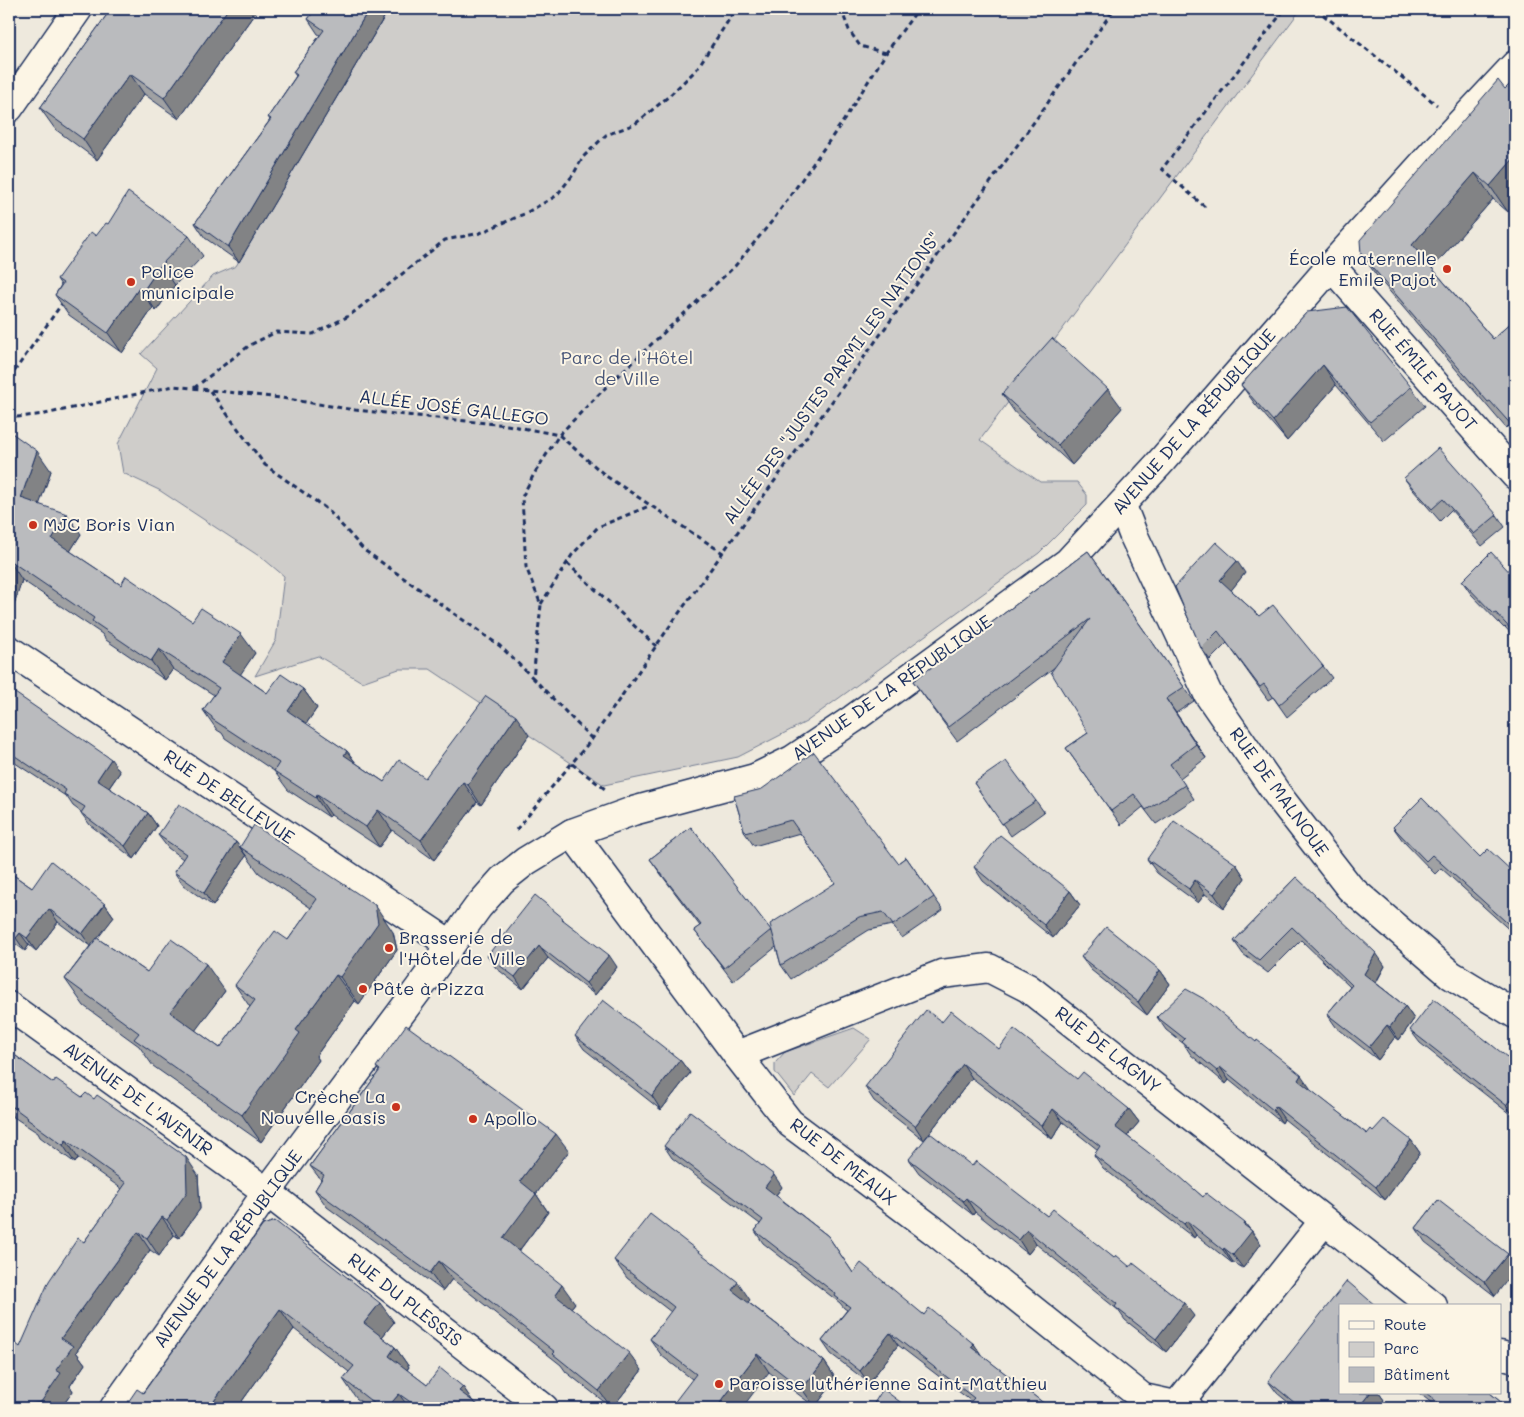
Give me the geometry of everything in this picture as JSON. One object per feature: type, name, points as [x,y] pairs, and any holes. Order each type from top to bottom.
[{"type":"street","points":[[9,108],[78,9]]},
{"type":"street","name":"AVENUE DE LA RÉPUBLIQUE","points":[[114,1408],[236,1238],[266,1192],[418,990],[450,944],[478,907],[502,880],[526,861],[572,833],[633,811],[755,778],[792,760],[853,719],[1068,562],[1122,506],[1331,266],[1515,65]]},
{"type":"street","name":"RUE ÉMILE PAJOT","points":[[1331,266],[1515,475]]},
{"type":"street","name":"RUE DE MALNOUE","points":[[1122,506],[1133,534],[1208,694],[1280,798],[1350,888],[1451,975],[1515,1014]]},
{"type":"street","name":"RUE DE BELLEVUE","points":[[9,650],[450,944]]},
{"type":"street","name":"RUE DE MEAUX","points":[[572,833],[737,1055],[790,1123],[933,1230],[1143,1398],[1183,1407]]},
{"type":"street","name":"RUE DE LAGNY","points":[[737,1055],[942,974],[989,968],[1028,988],[1430,1304]]},
{"type":"street","name":"AVENUE DE L'AVENIR","points":[[9,1006],[266,1192]]},
{"type":"street","name":"RUE DU PLESSIS","points":[[266,1192],[544,1408]]},
{"type":"street","points":[[1183,1407],[1324,1221]]},
{"type":"street","points":[[1502,1356],[1515,1359]]},
{"type":"path","points":[[194,388],[250,345],[276,332],[313,334],[349,316],[445,240],[480,233],[524,214],[556,196],[573,175],[584,157],[606,135],[635,124],[668,97],[696,70],[736,9]]},
{"type":"path","points":[[841,9],[848,30],[860,46],[886,53]]},
{"type":"path","points":[[541,605],[526,567],[522,497],[559,434],[610,383],[735,266],[807,175],[860,97],[886,53],[918,9]]},
{"type":"path","name":"ALLÉE DES \"JUSTES PARMI LES NATIONS\"","points":[[572,764],[1114,9]]},
{"type":"path","points":[[1205,207],[1162,169],[1284,9]]},
{"type":"path","points":[[1316,9],[1460,124]]},
{"type":"path","points":[[9,379],[64,302]]},
{"type":"path","name":"ALLÉE JOSÉ GALLEGO","points":[[9,412],[18,416],[45,414],[174,386],[281,398],[355,410],[507,425],[559,434],[606,476],[723,553]]},
{"type":"path","points":[[210,390],[264,465],[328,510],[364,550],[500,646],[592,738]]},
{"type":"path","points":[[533,678],[541,605],[572,555],[598,527],[649,506]]},
{"type":"path","points":[[567,563],[656,646]]},
{"type":"green space","name":"Parc de l’Hôtel de Ville","points":[[389,9],[1301,9],[980,440],[1040,482],[1077,482],[1087,495],[1087,505],[1039,553],[806,722],[738,757],[604,785],[430,669],[399,669],[362,682],[318,656],[255,676],[276,640],[284,576],[265,560],[159,490],[123,473],[118,444],[157,368],[141,354],[213,276],[236,266]]},
{"type":"green space","points":[[854,1028],[871,1039],[829,1087],[812,1074],[794,1096],[775,1072],[775,1063],[785,1052]]},
{"type":"building","points":[[111,9],[228,9],[164,98],[130,74],[83,139],[40,108]]},
{"type":"building","points":[[316,9],[369,9],[228,247],[195,223],[271,119],[268,117],[297,75],[293,72],[324,30],[308,19]]},
{"type":"building","points":[[1515,79],[1515,157],[1490,186],[1475,173],[1412,245],[1493,339],[1515,319],[1515,429],[1490,401],[1488,402],[1361,254],[1360,240],[1498,80],[1505,89]]},
{"type":"building","points":[[128,192],[189,236],[161,265],[143,291],[139,288],[108,333],[55,295],[63,283],[57,279],[91,232],[96,236],[106,223],[108,224]]},
{"type":"building","points":[[1347,307],[1411,387],[1370,422],[1323,365],[1273,421],[1241,385],[1307,312]]},
{"type":"building","points":[[1052,338],[1108,389],[1058,445],[1002,394]]},
{"type":"building","points":[[9,431],[37,451],[21,498],[67,514],[52,539],[121,585],[126,576],[192,621],[201,608],[241,634],[222,662],[267,693],[281,674],[303,689],[288,711],[347,751],[344,755],[384,782],[399,760],[425,778],[486,696],[516,716],[468,785],[463,782],[421,840],[378,810],[366,827],[317,795],[316,798],[274,771],[279,763],[212,719],[203,710],[219,688],[159,649],[151,661],[92,621],[94,618],[9,560]]},
{"type":"building","points":[[1438,448],[1497,515],[1474,534],[1443,499],[1432,509],[1404,478]]},
{"type":"building","points":[[1216,542],[1237,561],[1220,580],[1259,616],[1273,605],[1323,666],[1279,705],[1264,684],[1260,687],[1218,631],[1201,648],[1175,587]]},
{"type":"building","points":[[1088,551],[1184,687],[1166,699],[1196,744],[1170,764],[1185,785],[1146,810],[1134,794],[1111,811],[1066,748],[1088,733],[1051,672],[1090,619],[948,727],[913,681]]},
{"type":"building","points":[[1491,552],[1515,578],[1515,634],[1462,581]]},
{"type":"building","points":[[15,693],[111,759],[97,780],[148,813],[125,846],[81,813],[85,807],[64,794],[66,790],[9,752],[9,702]]},
{"type":"building","points":[[814,752],[898,863],[906,857],[934,897],[893,925],[883,912],[859,917],[781,965],[770,924],[835,883],[791,820],[745,833],[734,796],[762,789]]},
{"type":"building","points":[[1006,761],[1036,801],[1002,824],[974,783]]},
{"type":"building","points":[[1422,798],[1480,857],[1488,849],[1515,874],[1515,930],[1432,855],[1426,861],[1393,827]]},
{"type":"building","points":[[179,804],[236,842],[204,893],[174,872],[186,854],[158,835]]},
{"type":"building","points":[[1174,821],[1236,864],[1214,894],[1195,880],[1189,889],[1147,859]]},
{"type":"building","points":[[254,825],[375,905],[378,923],[340,977],[336,975],[296,1030],[300,1033],[242,1115],[134,1039],[139,1033],[65,979],[97,938],[147,972],[171,939],[206,964],[170,1012],[220,1048],[255,1000],[235,985],[275,931],[288,940],[317,899],[240,847]]},
{"type":"building","points":[[691,827],[771,930],[724,968],[694,930],[701,925],[650,859]]},
{"type":"building","points":[[1000,835],[1070,891],[1044,925],[974,867]]},
{"type":"building","points":[[51,861],[105,904],[82,934],[49,909],[27,938],[20,933],[16,938],[9,933],[9,872],[32,888]]},
{"type":"building","points":[[1296,877],[1376,953],[1364,974],[1405,1006],[1390,1027],[1387,1025],[1369,1047],[1327,1014],[1352,985],[1292,927],[1259,960],[1234,941]]},
{"type":"building","points":[[535,895],[562,919],[609,955],[586,983],[539,946],[515,977],[487,956]]},
{"type":"building","points":[[1106,927],[1160,970],[1138,1002],[1081,957]]},
{"type":"building","points":[[1186,989],[1206,1000],[1256,1042],[1257,1040],[1301,1075],[1298,1080],[1367,1134],[1371,1129],[1373,1131],[1384,1119],[1411,1140],[1376,1187],[1275,1106],[1273,1110],[1220,1067],[1217,1071],[1182,1042],[1185,1039],[1157,1017]]},
{"type":"building","points":[[1434,999],[1512,1061],[1515,1060],[1515,1100],[1512,1098],[1506,1105],[1410,1030]]},
{"type":"building","points":[[603,1000],[680,1060],[652,1096],[575,1036]]},
{"type":"building","points":[[926,1010],[942,1022],[951,1011],[999,1049],[1014,1029],[1077,1079],[1083,1072],[1129,1109],[1115,1127],[1178,1175],[1203,1197],[1206,1193],[1245,1223],[1244,1225],[1252,1231],[1233,1255],[1224,1248],[1223,1250],[1187,1221],[1184,1224],[1094,1155],[1100,1146],[1053,1109],[1042,1126],[963,1064],[915,1126],[865,1087]]},
{"type":"building","points":[[406,1025],[556,1134],[520,1181],[536,1194],[503,1238],[562,1285],[555,1295],[629,1353],[599,1391],[553,1354],[555,1352],[439,1261],[430,1273],[315,1190],[324,1175],[310,1166],[380,1070],[376,1067]]},
{"type":"building","points":[[9,1051],[53,1083],[56,1079],[82,1097],[86,1093],[94,1099],[97,1095],[186,1157],[187,1192],[167,1220],[162,1217],[147,1238],[138,1232],[61,1338],[73,1346],[56,1370],[61,1373],[41,1402],[9,1408],[9,1338],[20,1347],[49,1281],[78,1238],[84,1242],[126,1183],[66,1140],[63,1145],[9,1104]]},
{"type":"building","points":[[690,1111],[774,1175],[765,1187],[828,1236],[853,1273],[861,1263],[924,1315],[929,1308],[974,1344],[971,1347],[1050,1408],[965,1408],[974,1398],[890,1333],[860,1371],[822,1341],[850,1307],[755,1231],[763,1220],[664,1146]]},
{"type":"building","points":[[930,1133],[972,1166],[976,1161],[1047,1216],[1053,1209],[1114,1258],[1116,1255],[1130,1267],[1133,1263],[1184,1303],[1156,1339],[1115,1307],[1117,1304],[1027,1230],[1019,1240],[966,1198],[963,1201],[909,1159]]},
{"type":"building","points":[[1438,1200],[1508,1254],[1485,1282],[1416,1228]]},
{"type":"building","points":[[650,1214],[738,1282],[732,1290],[824,1361],[802,1389],[757,1354],[718,1408],[670,1408],[696,1374],[650,1339],[674,1307],[614,1260]]},
{"type":"building","points":[[275,1221],[380,1303],[364,1323],[395,1347],[389,1356],[427,1385],[440,1368],[463,1387],[459,1391],[482,1408],[419,1408],[399,1394],[387,1408],[380,1408],[343,1379],[354,1366],[280,1309],[209,1408],[124,1408],[137,1389],[143,1393],[263,1225]]},
{"type":"building","points":[[1347,1281],[1374,1304],[1339,1304],[1339,1394],[1370,1394],[1359,1408],[1301,1408],[1268,1381]]},
{"type":"building","points":[[883,1389],[908,1408],[871,1408]]},
{"type":"building","points":[[1427,1394],[1491,1394],[1508,1408],[1445,1408]]},
{"type":"place","name":"École maternelle Emile Pajot","points":[[1447,269]]},
{"type":"place","name":"Police municipale","points":[[131,282]]},
{"type":"place","name":"MJC Boris Vian","points":[[33,525]]},
{"type":"place","name":"Brasserie de l'Hôtel de Ville","points":[[389,948]]},
{"type":"place","name":"Pâte à Pizza","points":[[363,989]]},
{"type":"place","name":"Crèche La Nouvelle oasis","points":[[396,1107]]},
{"type":"place","name":"Apollo","points":[[473,1119]]},
{"type":"place","name":"Paroisse luthérienne Saint-Matthieu","points":[[719,1384]]}]
